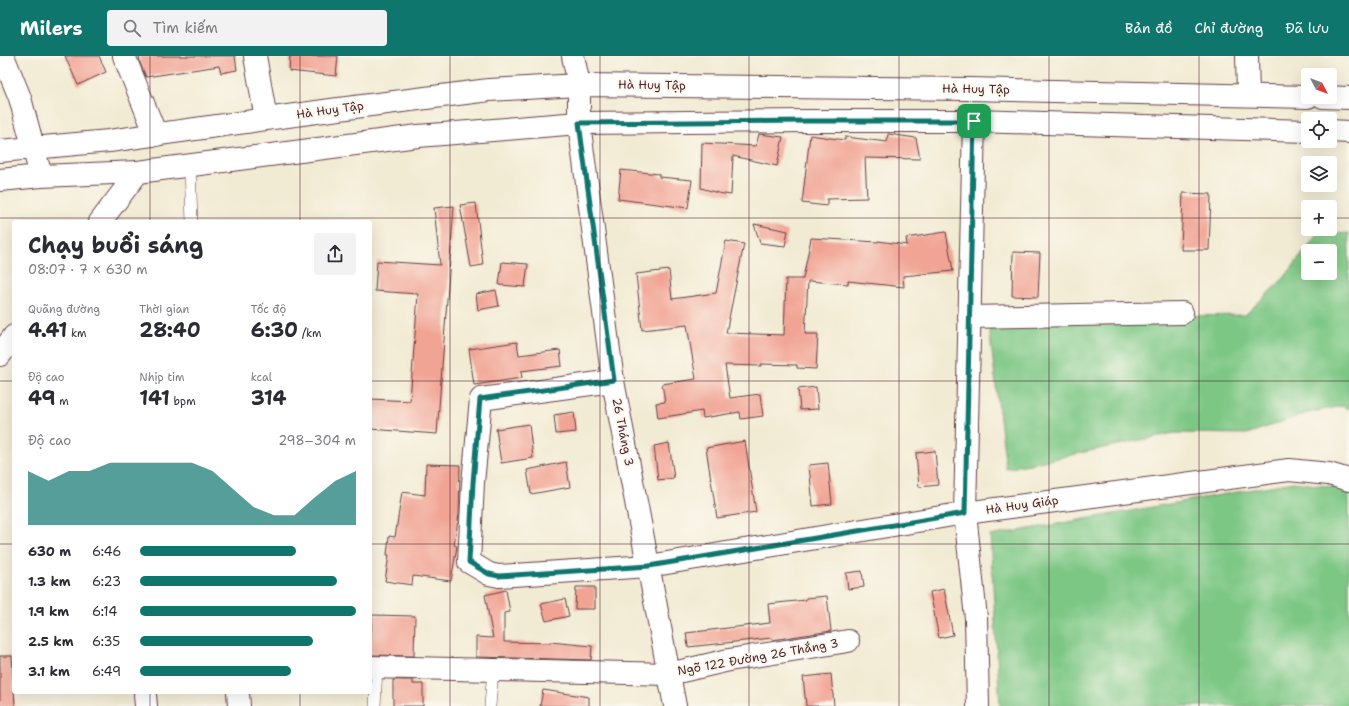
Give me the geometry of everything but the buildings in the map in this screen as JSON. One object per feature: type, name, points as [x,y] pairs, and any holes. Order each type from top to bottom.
[{"type":"street","points":[[3,56],[20,98],[41,176]]},
{"type":"street","points":[[124,56],[156,135]]},
{"type":"street","points":[[255,56],[266,119]]},
{"type":"street","name":"26 Tháng 3","points":[[573,56],[579,85],[579,123],[614,380],[675,706]]},
{"type":"street","points":[[1248,56],[1248,95]]},
{"type":"street","name":"Hà Huy Tập","points":[[0,151],[109,141],[489,90],[579,85],[970,89],[1301,97]]},
{"type":"street","points":[[1337,98],[1349,98]]},
{"type":"street","points":[[974,121],[965,513],[976,618],[978,706]]},
{"type":"street","points":[[0,180],[41,176],[138,172],[418,136],[579,123],[974,121],[1301,131]]},
{"type":"street","points":[[1337,131],[1349,132]]},
{"type":"street","points":[[102,220],[138,172]]},
{"type":"street","points":[[969,317],[1182,313]]},
{"type":"street","points":[[0,355],[12,339]]},
{"type":"street","name":"Hà Huy Giáp","points":[[614,380],[480,399],[473,483],[469,562],[489,574],[499,576],[649,566],[965,513],[1289,470],[1329,474],[1349,480]]},
{"type":"street","name":"Ngõ 122 Đường 26 Thắng 3","points":[[373,667],[669,674],[729,660],[848,641]]},
{"type":"street","points":[[238,694],[239,706]]},
{"type":"lane","points":[[190,166],[192,220]]},
{"type":"lane","points":[[373,667],[374,706]]},
{"type":"lane","points":[[490,706],[492,670]]},
{"type":"green space","points":[[1349,233],[1349,409],[1342,406],[1307,413],[1247,434],[1174,433],[1006,469],[988,319],[1245,315],[1284,278],[1301,256],[1301,280],[1337,280],[1337,244],[1310,244],[1316,236],[1337,236],[1337,234]]},
{"type":"green space","points":[[1293,482],[1349,489],[1349,706],[1000,706],[990,536]]},
{"type":"route","points":[[974,121],[965,513],[649,566],[499,576],[489,574],[478,569],[469,562],[473,483],[480,399],[614,380],[579,123],[974,121]]}]
